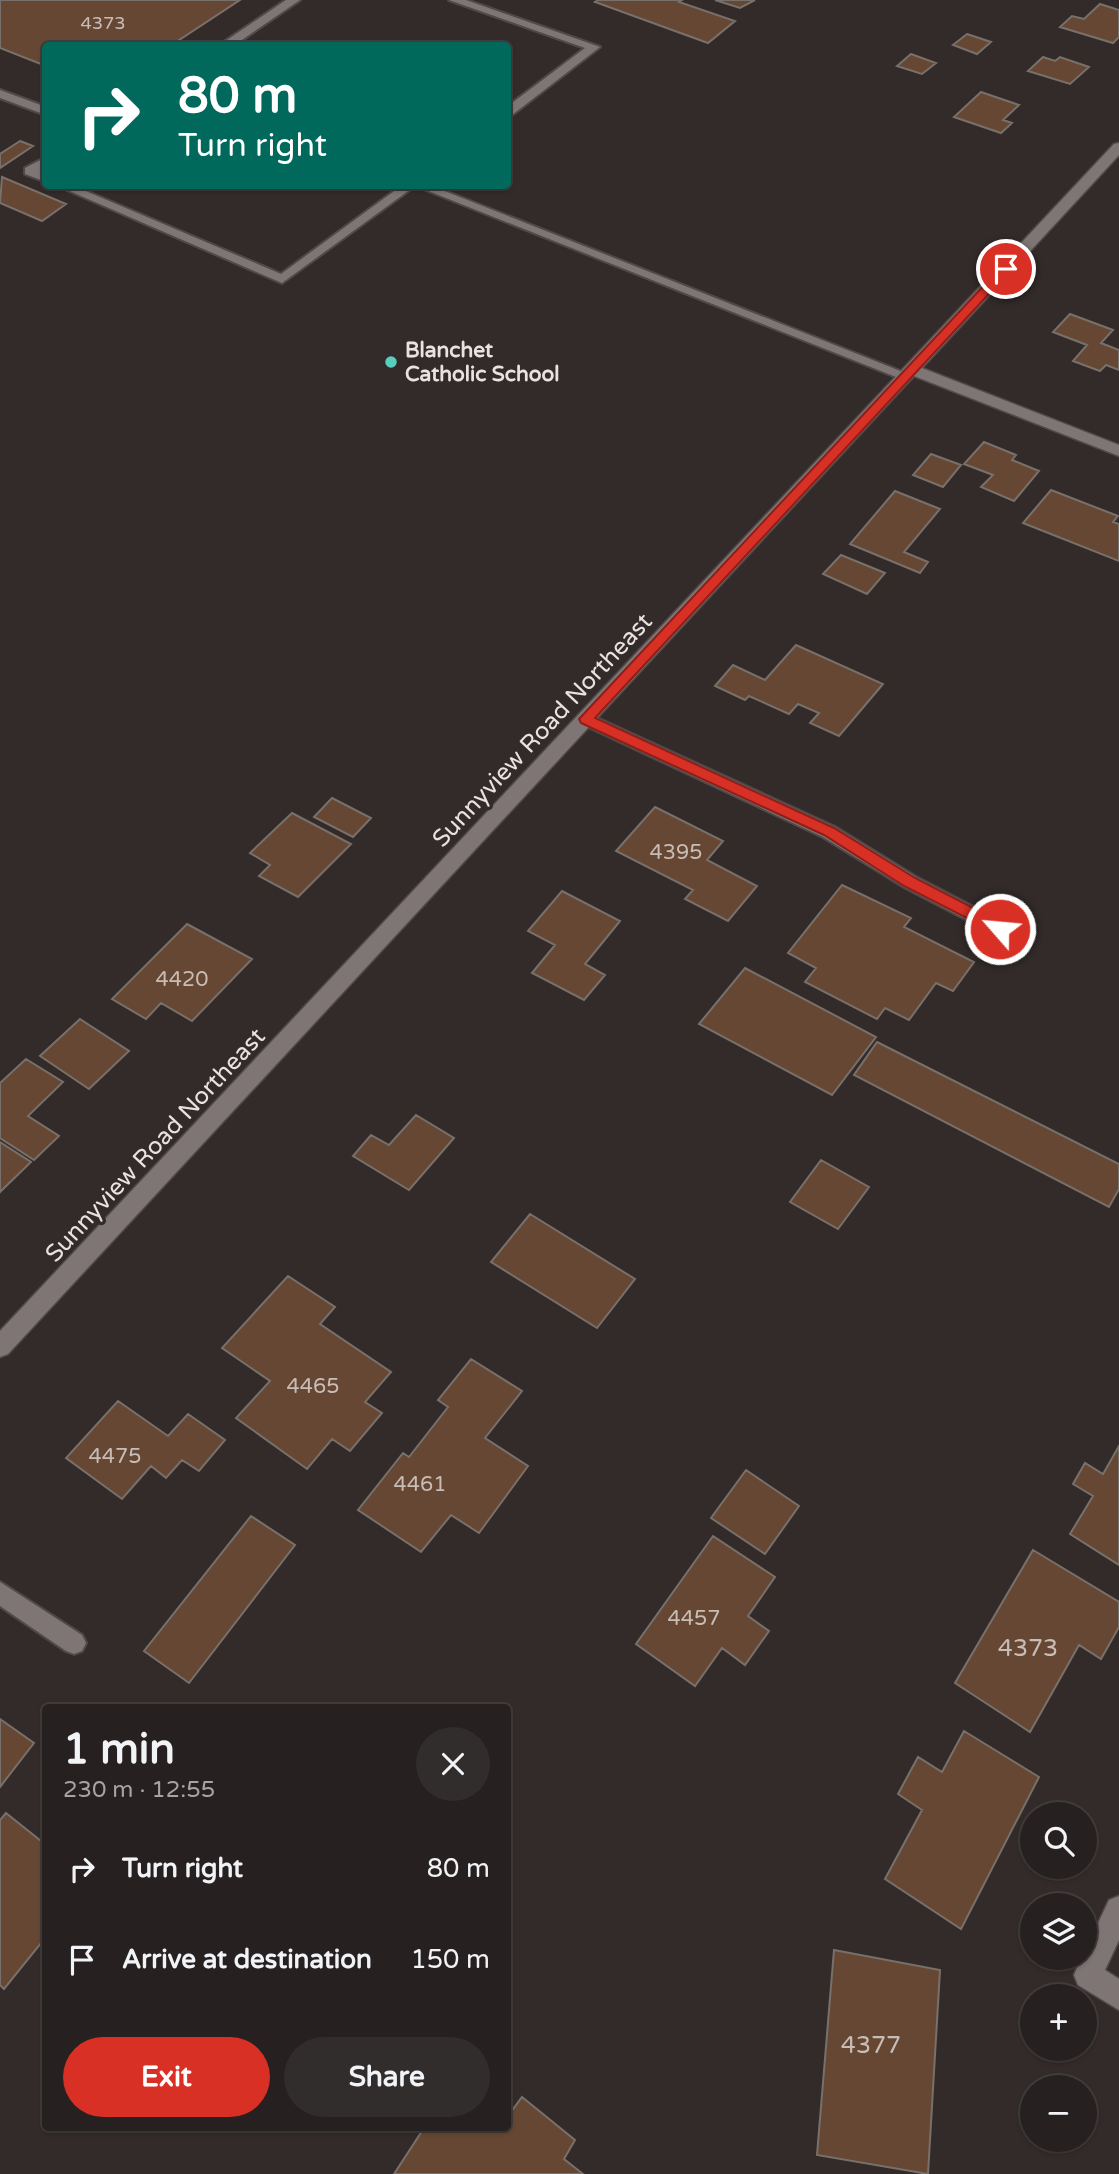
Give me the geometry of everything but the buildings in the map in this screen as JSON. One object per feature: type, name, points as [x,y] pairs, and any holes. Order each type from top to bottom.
[{"type":"main road","name":"Sunnyview Road Northeast","points":[[0,1347],[1119,147]]},
{"type":"main road","points":[[909,373],[1119,451]]},
{"type":"main road","points":[[1119,1910],[1088,1975],[1119,1996]]},
{"type":"lane","points":[[230,42],[294,0]]},
{"type":"lane","points":[[455,0],[594,47],[511,110]]},
{"type":"lane","points":[[0,94],[42,110]]},
{"type":"lane","points":[[42,164],[30,171],[42,176]]},
{"type":"lane","points":[[71,189],[282,279],[405,189]]},
{"type":"lane","points":[[430,189],[909,373]]},
{"type":"lane","points":[[586,719],[829,832],[910,882],[1000,929]]},
{"type":"lane","points":[[0,1593],[74,1643]]},
{"type":"place","name":"Blanchet Catholic School","points":[[391,362]]},
{"type":"route","points":[[1000,929],[910,882],[829,832],[586,719],[1006,269]]}]
